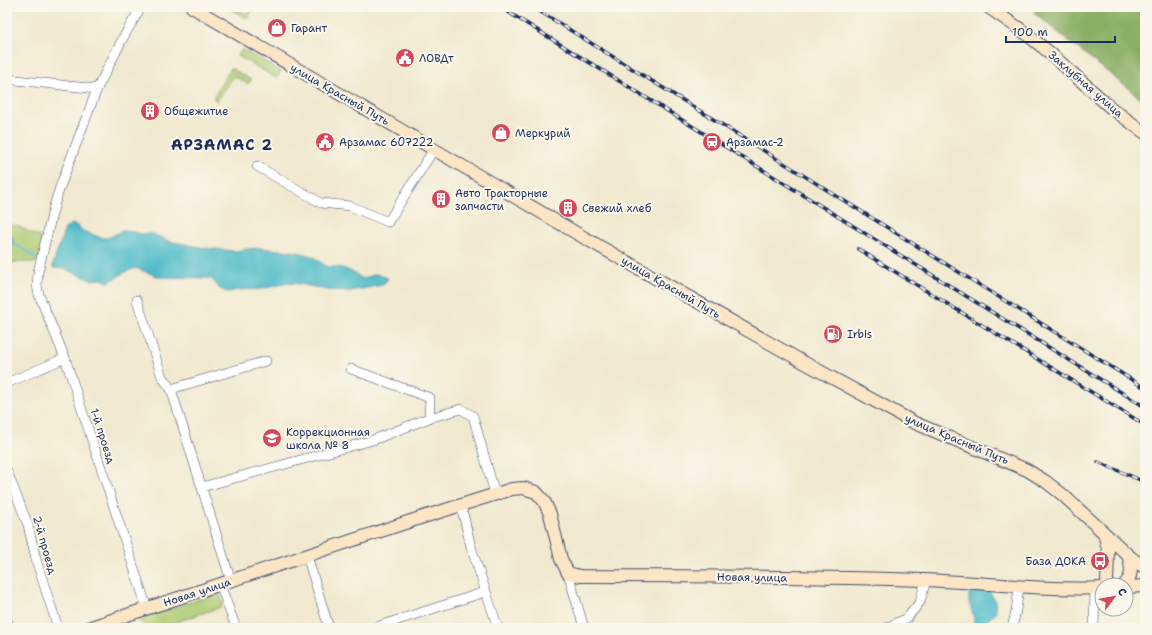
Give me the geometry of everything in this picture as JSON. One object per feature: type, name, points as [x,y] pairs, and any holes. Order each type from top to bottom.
[{"type":"main road","name":"улица Красный Путь","points":[[192,7],[637,268],[870,399],[915,423],[1027,470],[1045,481],[1063,495],[1104,534],[1145,568]]},
{"type":"main road","name":"Заклубная улица","points":[[988,7],[1020,29],[1050,53],[1110,107],[1145,133]]},
{"type":"main road","name":"Новая улица","points":[[93,627],[495,494],[512,489],[523,488],[536,492],[544,502],[550,514],[561,559],[568,572],[580,576],[724,576],[926,580],[1019,587],[1094,588]]},
{"type":"main road","points":[[1104,534],[1108,549],[1107,577]]},
{"type":"main road","points":[[1128,555],[1131,566],[1130,577]]},
{"type":"main road","points":[[1134,586],[1145,586]]},
{"type":"street","name":"1-й проезд","points":[[141,7],[123,38],[97,89],[56,199],[38,272],[37,285],[39,295],[65,358],[147,608]]},
{"type":"street","points":[[7,79],[97,89]]},
{"type":"street","points":[[257,166],[321,203],[350,206],[388,222],[434,149]]},
{"type":"street","points":[[137,300],[162,377],[171,389],[202,487],[236,628]]},
{"type":"street","points":[[7,384],[65,358]]},
{"type":"street","points":[[171,389],[266,361]]},
{"type":"street","points":[[351,369],[430,398],[429,418]]},
{"type":"street","points":[[202,487],[373,440],[429,418],[461,409],[473,416],[495,494]]},
{"type":"street","name":"2-й проезд","points":[[7,471],[28,525],[37,563],[58,628]]},
{"type":"street","points":[[461,505],[471,547],[498,628]]},
{"type":"street","points":[[307,556],[328,628]]},
{"type":"street","points":[[568,572],[582,628]]},
{"type":"street","points":[[886,628],[907,618],[920,602],[926,580]]},
{"type":"street","points":[[1012,628],[1019,587]]},
{"type":"street","points":[[373,628],[486,592]]},
{"type":"street","points":[[1094,628],[1095,617]]},
{"type":"street","points":[[7,620],[10,628]]},
{"type":"green space","points":[[227,7],[235,7],[246,14],[250,7],[253,9],[248,18],[246,18]]},
{"type":"green space","points":[[1037,7],[1145,7],[1145,102],[1034,13]]},
{"type":"green space","points":[[242,49],[281,71],[278,77],[276,78],[238,56]]},
{"type":"green space","points":[[231,68],[251,80],[248,84],[234,76],[217,101],[213,98]]},
{"type":"green space","points":[[7,224],[17,226],[40,237],[42,251],[35,263],[7,263],[7,254],[11,249],[13,241]]},
{"type":"green space","points":[[219,593],[223,604],[221,607],[158,628],[148,628],[137,619]]},
{"type":"water","points":[[71,224],[78,226],[83,231],[102,238],[108,238],[122,231],[130,231],[141,234],[153,234],[168,241],[205,248],[234,251],[260,248],[298,252],[314,257],[327,267],[346,269],[363,279],[376,274],[388,278],[383,285],[350,291],[327,290],[301,284],[288,283],[261,289],[228,292],[220,289],[211,278],[159,277],[136,268],[127,271],[109,282],[101,279],[91,280],[63,268],[53,268],[65,229]]},
{"type":"water","points":[[7,228],[13,241],[10,251],[7,254]]},
{"type":"water","points":[[969,590],[989,591],[995,600],[996,612],[982,628],[973,628],[974,618],[969,602]]},
{"type":"waterway","points":[[13,244],[38,259]]},
{"type":"railway","points":[[500,7],[1145,407]]},
{"type":"railway","points":[[533,7],[1145,388]]},
{"type":"railway","points":[[858,249],[1145,425]]},
{"type":"railway","points":[[1098,462],[1145,482]]},
{"type":"place","name":"Гарант","points":[[277,28]]},
{"type":"place","name":"ЛОВДт","points":[[405,58]]},
{"type":"place","name":"Общежитие","points":[[150,111]]},
{"type":"place","name":"Меркурий","points":[[501,133]]},
{"type":"place","name":"Арзамас 607222","points":[[325,142]]},
{"type":"place","name":"Арзамас-2","points":[[712,142]]},
{"type":"place","name":"Авто Тракторные запчасти","points":[[441,199]]},
{"type":"place","name":"Свежий хлеб","points":[[568,208]]},
{"type":"place","name":"Irbis","points":[[833,334]]},
{"type":"place","name":"Коррекционная школа № 8","points":[[272,438]]},
{"type":"place","name":"База ДОКА","points":[[1100,561]]},
{"type":"district","name":"АРЗАМАС 2","points":[[222,145]]}]
